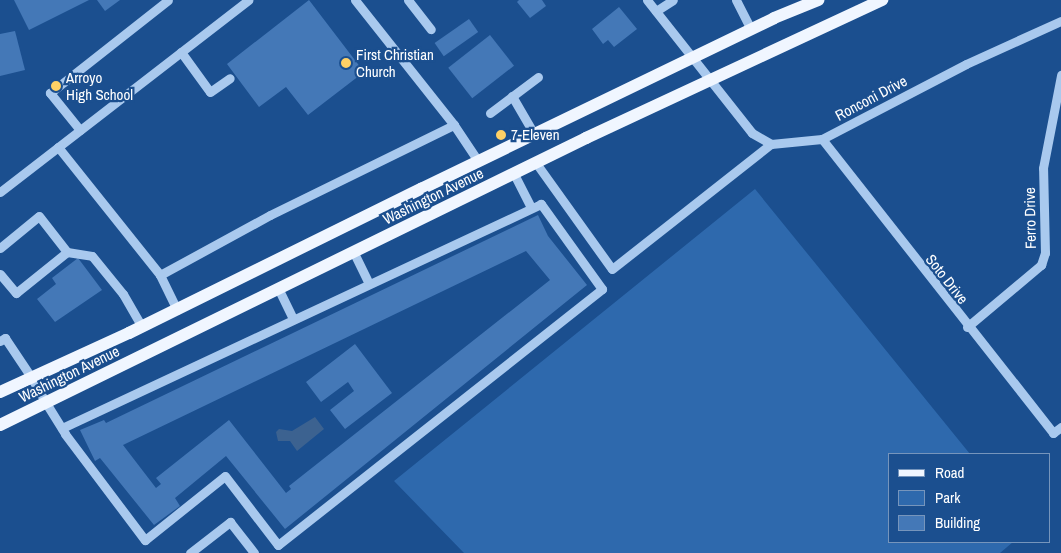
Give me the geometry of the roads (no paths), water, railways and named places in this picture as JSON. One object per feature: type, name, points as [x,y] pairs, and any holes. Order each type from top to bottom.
[{"type":"main road","name":"Washington Avenue","points":[[0,425],[536,163],[660,106],[708,80],[882,0]]},
{"type":"main road","name":"Washington Avenue","points":[[0,392],[142,327],[478,161],[812,1]]},
{"type":"street","points":[[80,130],[50,93],[168,0]]},
{"type":"street","points":[[0,192],[248,0]]},
{"type":"street","points":[[355,0],[454,125],[478,161]]},
{"type":"street","points":[[408,0],[431,29]]},
{"type":"street","points":[[536,163],[612,269],[771,144],[752,133],[708,80],[647,0]]},
{"type":"street","points":[[656,11],[673,0]]},
{"type":"street","points":[[736,0],[751,29]]},
{"type":"street","name":"Ronconi Drive","points":[[771,144],[822,139],[966,64],[1061,21]]},
{"type":"street","points":[[181,52],[210,92],[230,78]]},
{"type":"street","name":"Ferro Drive","points":[[967,327],[1041,265],[1046,253],[1043,168],[1061,75]]},
{"type":"street","points":[[490,113],[538,77]]},
{"type":"street","points":[[512,96],[534,134]]},
{"type":"street","points":[[160,275],[270,215],[454,125]]},
{"type":"street","name":"Soto Drive","points":[[822,139],[967,327],[1053,433],[1061,427]]},
{"type":"street","points":[[58,147],[160,275],[177,310]]},
{"type":"street","points":[[514,174],[531,208]]},
{"type":"street","points":[[0,341],[5,338],[62,428],[145,540],[226,476],[278,545],[602,289],[541,204],[62,428]]},
{"type":"street","points":[[0,248],[39,216],[67,252],[92,256],[123,294],[142,327]]},
{"type":"street","points":[[0,274],[16,293],[67,252]]},
{"type":"street","points":[[354,253],[369,284]]},
{"type":"street","points":[[279,290],[293,320]]},
{"type":"street","points":[[190,553],[230,522],[254,553]]},
{"type":"place","name":"First Christian Church","points":[[346,63]]},
{"type":"place","name":"Arroyo High School","points":[[56,86]]},
{"type":"place","name":"7-Eleven","points":[[501,135]]}]
